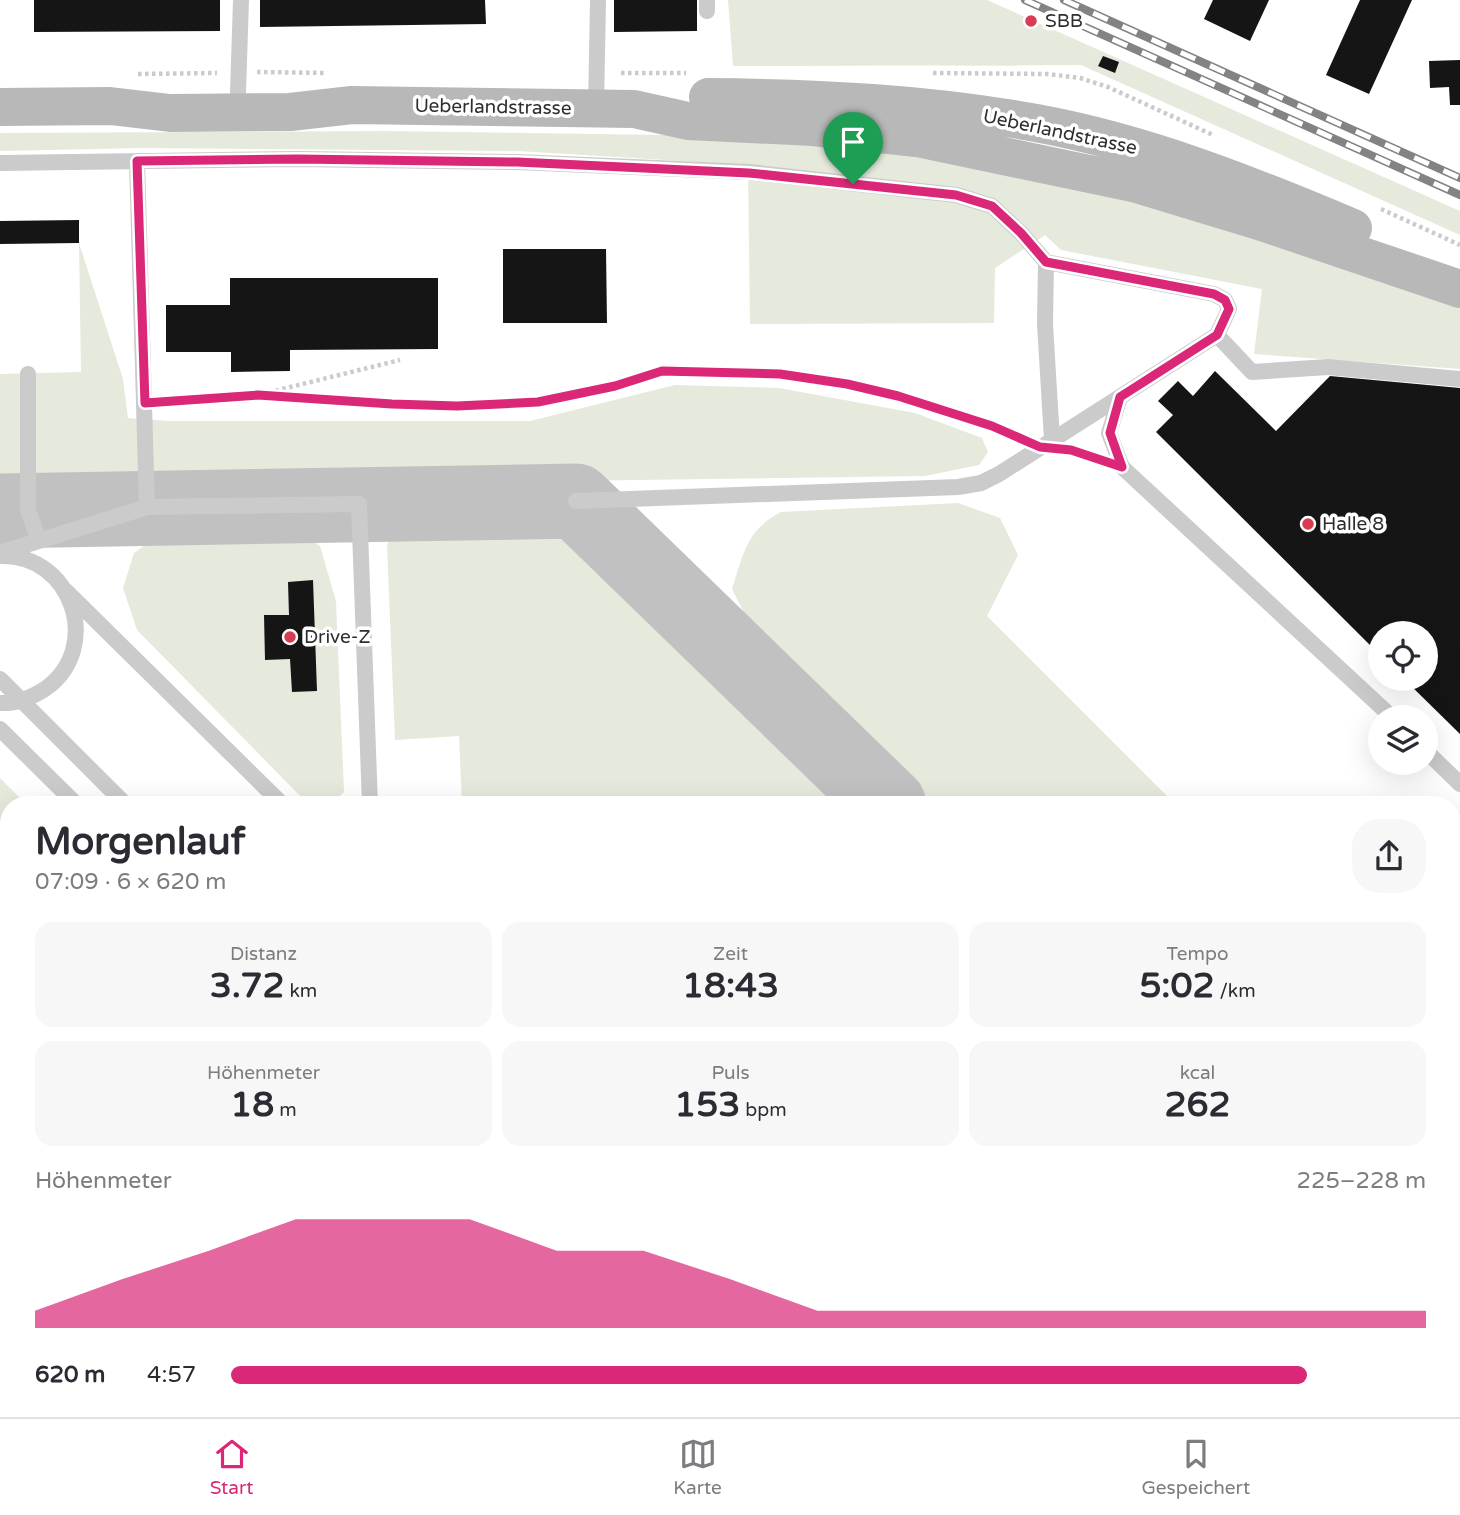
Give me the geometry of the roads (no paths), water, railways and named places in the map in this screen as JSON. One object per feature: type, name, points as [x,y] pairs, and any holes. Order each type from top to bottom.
[{"type":"main road","name":"Ueberlandstrasse","points":[[110,106],[169,93],[289,93],[352,105]]},
{"type":"main road","name":"Ueberlandstrasse","points":[[634,109],[691,97],[815,98],[933,108],[1038,123],[1148,150],[1254,186],[1372,236],[1460,282]]},
{"type":"main road","name":"Ueberlandstrasse","points":[[0,107],[110,106],[183,113],[290,112],[352,105],[634,109],[688,121],[813,127],[917,138],[1137,184],[1259,220],[1460,289]]},
{"type":"lane","points":[[238,93],[241,0]]},
{"type":"lane","points":[[596,108],[598,0]]},
{"type":"lane","points":[[0,163],[298,159],[517,162],[749,173],[956,195],[992,206],[1021,233],[1046,262],[1214,294],[1225,300],[1229,309],[1217,335],[981,483],[958,487],[576,501]]},
{"type":"lane","points":[[137,161],[147,507]]},
{"type":"lane","points":[[1046,262],[1046,444]]},
{"type":"lane","points":[[1217,335],[1252,372],[1328,368],[1460,379]]},
{"type":"lane","points":[[28,374],[28,510],[39,541]]},
{"type":"lane","points":[[1120,397],[1110,433],[1122,467],[1380,705]]},
{"type":"lane","points":[[0,554],[147,507],[359,504],[370,796]]},
{"type":"lane","points":[[0,554],[28,560],[50,572],[66,591],[274,796]]},
{"type":"lane","points":[[0,702],[9,703],[33,697],[54,682],[69,663],[76,639],[75,614],[66,591]]},
{"type":"lane","points":[[0,678],[117,796]]},
{"type":"lane","points":[[0,729],[68,796]]},
{"type":"lane","points":[[1438,763],[1460,784]]},
{"type":"railway","points":[[1025,0],[1460,195]]},
{"type":"railway","points":[[1064,0],[1460,178]]},
{"type":"place","name":"SBB","points":[[1031,21]]},
{"type":"place","name":"Halle 8","points":[[1308,524]]},
{"type":"place","name":"Drive-Z","points":[[290,637]]}]
